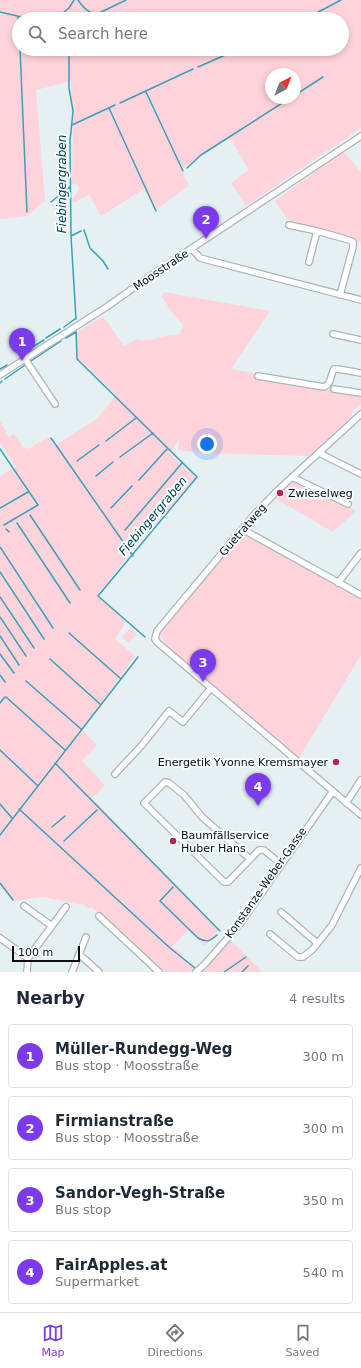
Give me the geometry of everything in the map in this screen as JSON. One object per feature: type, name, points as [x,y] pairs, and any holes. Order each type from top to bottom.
[{"type":"street","name":"Moosstraße","points":[[0,375],[108,306],[361,136]]},
{"type":"street","points":[[289,225],[317,231],[353,242],[340,295]]},
{"type":"street","points":[[309,262],[317,231]]},
{"type":"street","points":[[192,249],[200,258],[361,300]]},
{"type":"street","points":[[333,334],[361,340]]},
{"type":"street","points":[[26,359],[55,404]]},
{"type":"street","points":[[258,376],[324,387],[330,382],[334,370],[338,369],[361,373]]},
{"type":"street","points":[[334,389],[361,393]]},
{"type":"street","name":"Guetratweg","points":[[211,688],[158,643],[155,639],[157,631],[253,516],[292,477],[361,414]]},
{"type":"street","points":[[319,453],[361,474]]},
{"type":"street","points":[[292,477],[348,504]]},
{"type":"street","points":[[242,529],[361,595]]},
{"type":"street","points":[[338,583],[361,553]]},
{"type":"street","points":[[115,774],[142,745],[169,711],[183,722],[211,688],[361,815]]},
{"type":"street","points":[[346,803],[361,780]]},
{"type":"street","points":[[250,859],[202,817],[184,795],[169,783],[165,782],[144,804],[224,882],[228,882],[250,859],[257,851],[261,849],[281,864]]},
{"type":"street","name":"Konstanze-Weber-Gasse","points":[[196,972],[205,964],[240,924],[333,791]]},
{"type":"street","points":[[270,934],[301,958],[310,952],[332,926],[361,868]]},
{"type":"street","points":[[24,906],[52,926]]},
{"type":"street","points":[[27,972],[28,958],[66,907]]},
{"type":"street","points":[[281,912],[318,944]]},
{"type":"street","points":[[99,916],[159,972]]},
{"type":"street","points":[[72,972],[86,937]]},
{"type":"street","points":[[0,938],[28,958]]},
{"type":"street","points":[[79,954],[99,972]]},
{"type":"shaded area","points":[[0,0],[361,0],[361,128],[246,206],[231,183],[249,170],[230,138],[181,169],[189,186],[155,210],[144,189],[101,216],[89,194],[74,203],[72,200],[79,189],[78,185],[72,184],[73,126],[71,81],[36,90],[45,201],[27,216],[0,219]]},
{"type":"shaded area","points":[[343,151],[361,172],[361,242],[288,220],[275,201]]},
{"type":"shaded area","points":[[164,292],[270,311],[231,369],[258,374],[258,378],[361,395],[361,404],[352,412],[351,417],[309,456],[207,453],[178,450],[179,439],[170,453],[196,478],[130,553],[97,596],[126,622],[115,639],[135,656],[82,730],[97,745],[82,761],[105,785],[92,798],[219,930],[205,946],[188,930],[172,947],[181,953],[185,959],[199,970],[229,939],[263,972],[161,972],[102,915],[91,907],[89,909],[84,905],[43,897],[13,901],[0,884],[0,476],[16,467],[0,443],[0,421],[9,437],[14,434],[23,447],[29,449],[48,437],[55,446],[97,419],[116,395],[77,357],[76,333],[103,316],[124,346],[137,339],[147,340],[168,335],[178,335],[184,326],[170,310],[162,296]]},
{"type":"shaded area","points":[[294,480],[345,504],[356,511],[333,532],[276,499]]},
{"type":"shaded area","points":[[244,533],[361,598],[361,655],[299,758],[168,647],[160,634],[161,630]]},
{"type":"shaded area","points":[[131,628],[137,634],[128,643],[122,637]]},
{"type":"waterway","name":"Fiebingergraben","points":[[64,12],[69,8],[74,0]]},
{"type":"waterway","points":[[78,0],[91,12]]},
{"type":"waterway","points":[[101,12],[126,0]]},
{"type":"waterway","points":[[318,12],[341,0]]},
{"type":"waterway","points":[[0,12],[12,15]]},
{"type":"waterway","points":[[20,56],[27,212]]},
{"type":"waterway","name":"Fiebingergraben","points":[[69,56],[69,88],[73,111],[70,141],[71,236],[76,319]]},
{"type":"waterway","points":[[198,67],[223,56]]},
{"type":"waterway","points":[[120,103],[193,69]]},
{"type":"waterway","points":[[301,91],[323,77]]},
{"type":"waterway","points":[[146,92],[183,171]]},
{"type":"waterway","points":[[187,168],[201,155],[281,104]]},
{"type":"waterway","points":[[72,125],[115,105]]},
{"type":"waterway","points":[[109,108],[156,211]]},
{"type":"waterway","name":"Fiebingergraben","points":[[65,190],[70,187]]},
{"type":"waterway","points":[[51,202],[61,194]]},
{"type":"waterway","points":[[84,230],[90,248],[103,261],[108,269]]},
{"type":"waterway","points":[[71,236],[81,231]]},
{"type":"waterway","points":[[64,327],[75,319]]},
{"type":"waterway","points":[[46,338],[60,329]]},
{"type":"waterway","name":"Fiebingergraben","points":[[76,329],[77,359],[197,477],[98,596],[145,637]]},
{"type":"waterway","points":[[66,338],[76,332]]},
{"type":"waterway","points":[[31,348],[44,340]]},
{"type":"waterway","points":[[31,361],[61,341]]},
{"type":"waterway","points":[[0,369],[7,365]]},
{"type":"waterway","points":[[5,379],[25,365]]},
{"type":"waterway","points":[[106,441],[136,418]]},
{"type":"waterway","points":[[120,457],[153,433]]},
{"type":"waterway","points":[[51,438],[133,556]]},
{"type":"waterway","points":[[77,461],[99,445]]},
{"type":"waterway","points":[[0,449],[38,505],[4,525]]},
{"type":"waterway","points":[[139,480],[167,449]]},
{"type":"waterway","points":[[96,476],[113,462]]},
{"type":"waterway","points":[[125,530],[182,463]]},
{"type":"waterway","points":[[111,508],[132,486]]},
{"type":"waterway","points":[[0,508],[28,492]]},
{"type":"waterway","points":[[30,515],[80,590]]},
{"type":"waterway","points":[[17,523],[70,603]]},
{"type":"waterway","points":[[6,529],[9,532]]},
{"type":"waterway","points":[[0,547],[53,628]]},
{"type":"waterway","points":[[0,572],[44,639]]},
{"type":"waterway","points":[[0,597],[34,648]]},
{"type":"waterway","points":[[0,617],[26,656]]},
{"type":"waterway","points":[[69,633],[120,678]]},
{"type":"waterway","points":[[0,636],[19,665]]},
{"type":"waterway","points":[[0,654],[14,673]]},
{"type":"waterway","name":"Fiebingergraben","points":[[0,835],[138,657]]},
{"type":"waterway","points":[[50,659],[100,704]]},
{"type":"waterway","points":[[0,675],[5,682]]},
{"type":"waterway","points":[[26,681],[81,729]]},
{"type":"waterway","points":[[0,703],[6,697],[65,750]]},
{"type":"waterway","points":[[0,750],[38,786]]},
{"type":"waterway","points":[[55,763],[220,931]]},
{"type":"waterway","points":[[0,804],[12,818]]},
{"type":"waterway","points":[[19,809],[170,948],[195,968]]},
{"type":"waterway","points":[[64,841],[97,810]]},
{"type":"waterway","points":[[52,827],[65,816]]},
{"type":"waterway","points":[[0,883],[13,900]]},
{"type":"waterway","points":[[173,887],[160,901],[198,938],[208,941],[217,935]]},
{"type":"waterway","points":[[224,972],[246,957]]},
{"type":"waterway","points":[[242,972],[248,966]]},
{"type":"place","name":"Firmianstraße","points":[[206,239]]},
{"type":"place","name":"Müller-Rundegg-Weg","points":[[22,361]]},
{"type":"place","name":"Zwieselweg","points":[[280,493]]},
{"type":"place","name":"Sandor-Vegh-Straße","points":[[203,682]]},
{"type":"place","name":"Energetik Yvonne Kremsmayer","points":[[336,762]]},
{"type":"place","name":"FairApples.at","points":[[258,806]]},
{"type":"place","name":"Baumfällservice Huber Hans","points":[[173,841]]}]
